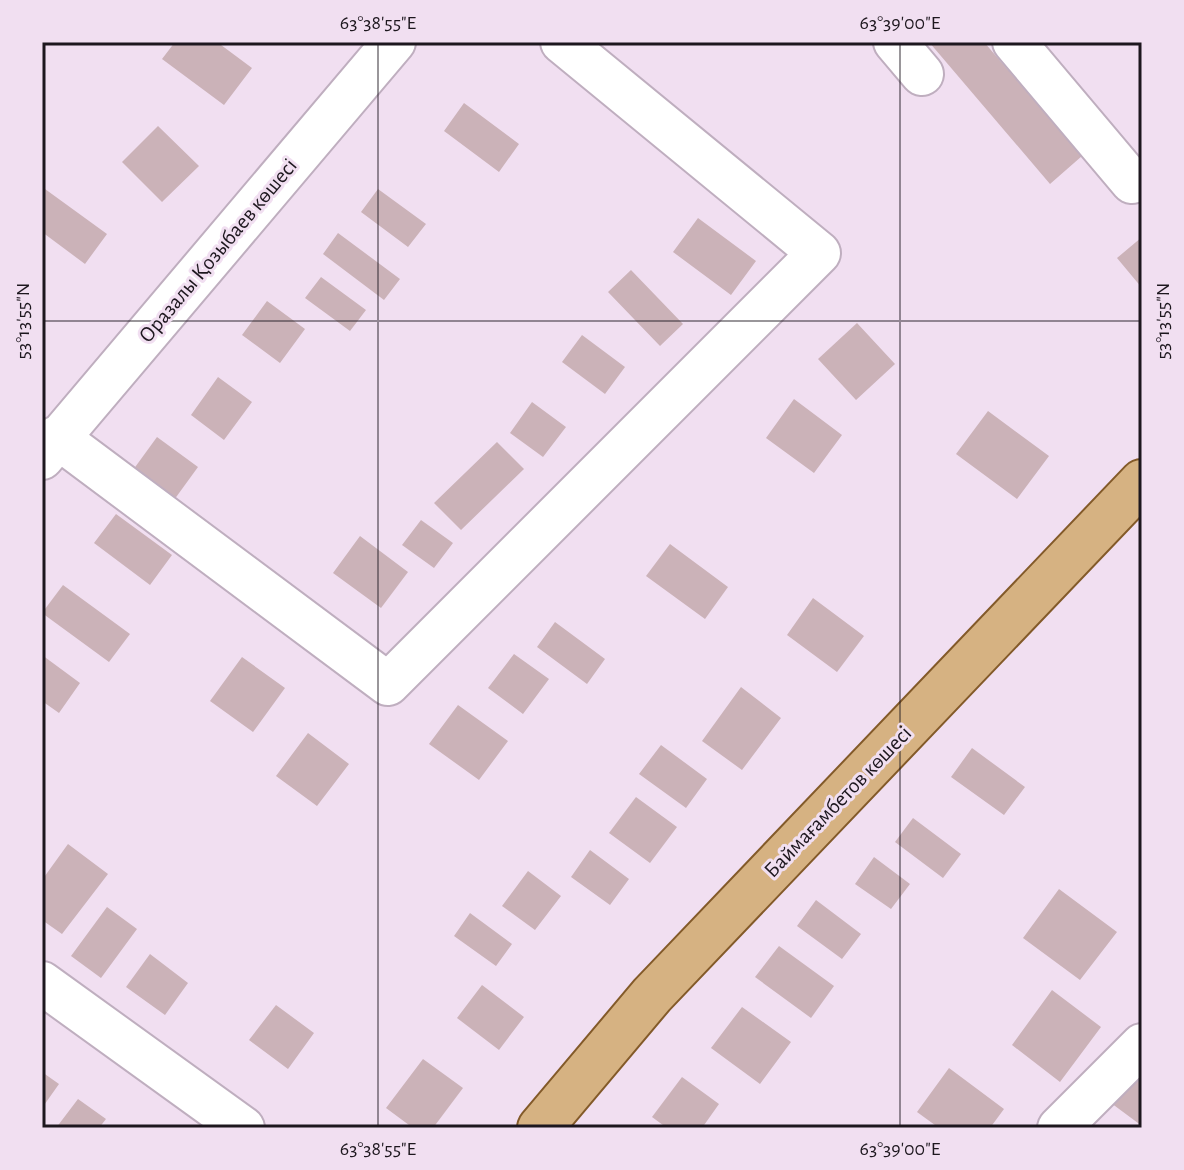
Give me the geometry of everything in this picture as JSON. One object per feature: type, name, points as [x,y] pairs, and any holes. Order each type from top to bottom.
[{"type":"main road","name":"Баймағамбетов көшесі","points":[[540,1128],[652,995],[1142,482]]},
{"type":"street","name":"Оразалы Қозыбаев көшесі","points":[[50,448],[394,42]]},
{"type":"street","points":[[50,448],[388,684],[819,253],[562,42]]},
{"type":"street","points":[[895,42],[922,74]]},
{"type":"street","points":[[1014,42],[1132,182]]},
{"type":"street","points":[[42,983],[243,1128]]},
{"type":"street","points":[[1059,1128],[1142,1045]]},
{"type":"building","points":[[175,42],[217,42],[252,68],[224,105],[162,59]]},
{"type":"building","points":[[929,42],[984,42],[1082,156],[1050,184]]},
{"type":"building","points":[[464,103],[519,144],[499,172],[444,131]]},
{"type":"building","points":[[158,126],[199,166],[162,202],[122,162]]},
{"type":"building","points":[[45,189],[107,234],[85,264],[42,232],[42,194]]},
{"type":"building","points":[[378,189],[426,224],[408,247],[361,212]]},
{"type":"building","points":[[698,218],[756,261],[731,295],[673,252]]},
{"type":"building","points":[[338,233],[400,279],[384,300],[323,254]]},
{"type":"building","points":[[1142,237],[1142,288],[1117,258]]},
{"type":"building","points":[[631,270],[683,324],[660,346],[608,292]]},
{"type":"building","points":[[321,277],[366,310],[350,331],[305,298]]},
{"type":"building","points":[[267,301],[305,329],[280,363],[242,335]]},
{"type":"building","points":[[857,323],[895,364],[856,400],[818,359]]},
{"type":"building","points":[[582,335],[625,367],[605,394],[562,362]]},
{"type":"building","points":[[218,377],[252,402],[224,440],[191,415]]},
{"type":"building","points":[[794,399],[842,435],[814,473],[766,438]]},
{"type":"building","points":[[532,402],[566,427],[543,457],[510,433]]},
{"type":"building","points":[[988,411],[1049,456],[1017,499],[956,454]]},
{"type":"building","points":[[157,437],[198,467],[174,500],[133,470]]},
{"type":"building","points":[[497,442],[524,469],[461,530],[434,503]]},
{"type":"building","points":[[116,514],[172,555],[150,585],[94,543]]},
{"type":"building","points":[[421,520],[453,543],[434,568],[402,545]]},
{"type":"building","points":[[360,536],[408,572],[381,608],[333,573]]},
{"type":"building","points":[[670,544],[728,587],[705,619],[646,576]]},
{"type":"building","points":[[63,585],[130,634],[109,662],[42,613]]},
{"type":"building","points":[[813,598],[864,636],[837,672],[787,635]]},
{"type":"building","points":[[555,622],[605,659],[587,684],[537,647]]},
{"type":"building","points":[[514,654],[549,679],[523,714],[488,688]]},
{"type":"building","points":[[42,655],[80,683],[59,713],[42,701]]},
{"type":"building","points":[[242,657],[285,688],[253,732],[210,701]]},
{"type":"building","points":[[741,687],[781,718],[742,770],[702,741]]},
{"type":"building","points":[[458,705],[508,741],[479,780],[429,744]]},
{"type":"building","points":[[308,733],[349,764],[317,806],[276,776]]},
{"type":"building","points":[[661,745],[707,779],[686,808],[639,774]]},
{"type":"building","points":[[972,748],[1025,787],[1004,815],[951,777]]},
{"type":"building","points":[[636,797],[677,827],[650,863],[609,833]]},
{"type":"building","points":[[913,818],[961,854],[943,878],[895,842]]},
{"type":"building","points":[[68,844],[108,874],[62,934],[42,920],[42,880]]},
{"type":"building","points":[[590,850],[629,879],[610,905],[571,877]]},
{"type":"building","points":[[874,857],[910,884],[891,909],[855,884]]},
{"type":"building","points":[[528,871],[561,896],[535,930],[502,906]]},
{"type":"building","points":[[1059,889],[1117,932],[1080,980],[1023,938]]},
{"type":"building","points":[[816,900],[861,934],[842,959],[797,926]]},
{"type":"building","points":[[107,907],[137,929],[101,978],[71,956]]},
{"type":"building","points":[[470,913],[512,944],[496,966],[454,936]]},
{"type":"building","points":[[779,946],[834,986],[811,1018],[755,977]]},
{"type":"building","points":[[150,954],[188,983],[165,1015],[126,987]]},
{"type":"building","points":[[482,985],[524,1017],[499,1050],[457,1018]]},
{"type":"building","points":[[1052,990],[1101,1027],[1060,1082],[1012,1045]]},
{"type":"building","points":[[276,1005],[314,1033],[288,1069],[249,1040]]},
{"type":"building","points":[[742,1007],[791,1042],[760,1084],[711,1048]]},
{"type":"building","points":[[423,1059],[463,1088],[433,1128],[413,1128],[386,1108]]},
{"type":"building","points":[[949,1068],[1004,1109],[990,1128],[939,1128],[917,1112]]},
{"type":"building","points":[[1134,1070],[1142,1076],[1142,1126],[1111,1103]]},
{"type":"building","points":[[42,1072],[59,1084],[42,1108]]},
{"type":"building","points":[[682,1077],[719,1104],[702,1128],[667,1128],[652,1117]]},
{"type":"building","points":[[78,1099],[106,1119],[99,1128],[56,1128]]}]
